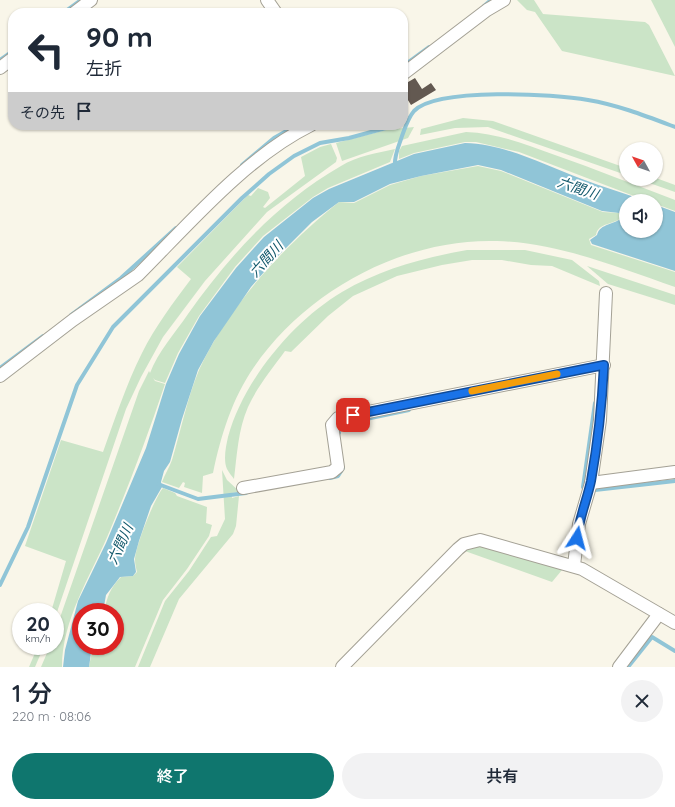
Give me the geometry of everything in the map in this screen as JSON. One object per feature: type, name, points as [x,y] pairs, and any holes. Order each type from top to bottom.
[{"type":"street","points":[[81,8],[91,0]]},
{"type":"street","points":[[408,70],[487,10],[504,0]]},
{"type":"street","points":[[0,68],[8,62]]},
{"type":"street","points":[[0,376],[73,320],[124,286],[233,181],[281,142],[302,130]]},
{"type":"street","points":[[574,565],[579,524],[589,487],[600,420],[604,365],[606,293]]},
{"type":"street","points":[[243,488],[332,472],[338,466],[332,425],[338,418],[604,365]]},
{"type":"street","points":[[589,487],[675,472]]},
{"type":"street","points":[[342,667],[464,544],[480,540],[574,565],[675,623]]},
{"type":"street","points":[[619,667],[659,614]]},
{"type":"green space","points":[[517,0],[534,0],[543,14],[645,22],[649,25],[675,76],[562,51],[535,12],[527,10]]},
{"type":"green space","points":[[651,0],[675,0],[675,47]]},
{"type":"green space","points":[[463,118],[493,121],[619,166],[619,173],[488,127],[455,128],[420,135],[421,129]]},
{"type":"green space","points":[[414,127],[408,138],[342,161],[336,143],[386,130],[408,130],[408,128]]},
{"type":"green space","points":[[466,132],[489,134],[533,147],[619,178],[619,186],[639,186],[659,194],[629,194],[519,152],[476,142],[465,142],[414,153],[399,159],[399,151],[402,146]]},
{"type":"green space","points":[[331,144],[337,158],[336,162],[267,212],[205,281],[163,337],[141,377],[126,409],[60,603],[54,603],[66,561],[25,546],[61,440],[103,452],[136,365],[147,343],[158,324],[191,279],[177,267],[248,195],[251,196],[258,188],[268,192],[270,198],[263,207],[265,208],[305,176],[301,157],[320,147]]},
{"type":"green space","points":[[395,149],[390,162],[328,188],[313,197],[263,236],[235,267],[199,316],[178,353],[165,383],[153,378],[155,381],[165,384],[145,441],[108,535],[77,603],[72,603],[72,616],[64,646],[64,606],[139,391],[157,358],[220,271],[256,232],[296,196],[318,180],[347,163],[367,155]]},
{"type":"green space","points":[[478,166],[501,171],[603,212],[619,213],[619,220],[603,226],[597,231],[596,235],[589,239],[591,245],[675,272],[675,287],[588,257],[543,246],[520,243],[497,241],[462,242],[427,249],[393,259],[360,274],[330,293],[301,314],[276,339],[254,367],[239,392],[228,418],[213,473],[203,476],[202,493],[184,487],[185,483],[183,482],[179,488],[162,482],[172,460],[199,370],[211,346],[226,323],[260,278],[298,237],[339,202],[354,203],[390,185],[421,176]]},
{"type":"green space","points":[[663,181],[675,185],[675,192],[658,186],[663,186]]},
{"type":"green space","points":[[663,195],[675,200],[675,211],[663,207]]},
{"type":"green space","points":[[467,250],[525,250],[572,260],[599,281],[600,286],[552,266],[531,265],[502,260],[472,260],[442,265],[397,276],[353,296],[328,316],[291,352],[285,351],[260,385],[248,407],[242,425],[238,443],[234,479],[227,469],[225,457],[228,437],[235,416],[245,395],[258,374],[272,354],[288,336],[324,304],[357,284],[403,265]]},
{"type":"green space","points":[[587,266],[675,295],[675,305],[608,284]]},
{"type":"green space","points":[[222,470],[227,480],[240,492],[231,493],[232,498],[239,496],[236,526],[233,534],[179,599],[150,667],[138,667],[165,601],[189,571],[211,537],[217,536],[225,519]]},
{"type":"green space","points":[[163,488],[175,493],[177,496],[207,507],[206,523],[212,525],[209,536],[187,569],[163,600],[135,667],[89,667],[91,655],[124,655],[124,603],[106,602],[112,589],[121,577],[133,576],[137,572],[135,560],[138,545],[151,511]]},
{"type":"green space","points":[[478,544],[563,568],[552,582],[462,550]]},
{"type":"green space","points":[[34,655],[40,655],[35,667],[29,667]]},
{"type":"green space","points":[[46,655],[63,655],[62,667],[41,667]]},
{"type":"water","name":"六間川","points":[[465,143],[480,144],[525,156],[625,194],[619,194],[619,213],[602,211],[501,170],[478,165],[421,176],[390,184],[354,202],[339,202],[312,222],[279,255],[251,287],[214,341],[198,370],[170,462],[164,471],[161,482],[162,487],[151,506],[139,541],[134,559],[136,572],[133,576],[120,577],[106,595],[105,603],[77,603],[106,543],[146,448],[166,384],[179,354],[200,316],[236,268],[264,237],[313,198],[329,189],[414,154]]},
{"type":"water","points":[[663,208],[675,212],[675,271],[592,244],[590,240],[597,235],[604,226],[619,220],[619,238],[663,238]]},
{"type":"water","points":[[72,624],[72,655],[91,655],[89,667],[63,667],[65,650]]},
{"type":"building","points":[[415,78],[422,89],[431,83],[436,90],[411,105],[408,100],[408,82]]},
{"type":"waterway","points":[[70,8],[81,0]]},
{"type":"waterway","points":[[484,6],[491,0]]},
{"type":"waterway","points":[[408,62],[429,47]]},
{"type":"waterway","points":[[0,60],[8,54]]},
{"type":"waterway","points":[[408,120],[414,111],[427,103],[446,98],[497,94],[550,96],[599,102],[643,115],[675,127]]},
{"type":"waterway","points":[[242,165],[274,138],[288,130]]},
{"type":"waterway","points":[[0,585],[28,527],[77,385],[113,327],[242,198],[269,174],[294,156],[320,143],[349,138],[379,130]]},
{"type":"waterway","points":[[395,166],[395,158],[405,130]]},
{"type":"waterway","points":[[71,315],[121,278],[176,228]]},
{"type":"waterway","points":[[0,368],[43,336]]},
{"type":"waterway","points":[[595,403],[583,487],[595,490],[675,481]]},
{"type":"waterway","points":[[339,433],[338,429],[342,424],[409,410]]},
{"type":"waterway","points":[[330,478],[338,476],[343,468]]},
{"type":"waterway","points":[[158,484],[198,499],[246,493]]},
{"type":"waterway","points":[[628,667],[652,637],[675,651]]},
{"type":"slow traffic","points":[[472,391],[557,374]]},
{"type":"route","points":[[353,415],[604,365],[600,420],[590,483],[579,524],[577,538]]}]
